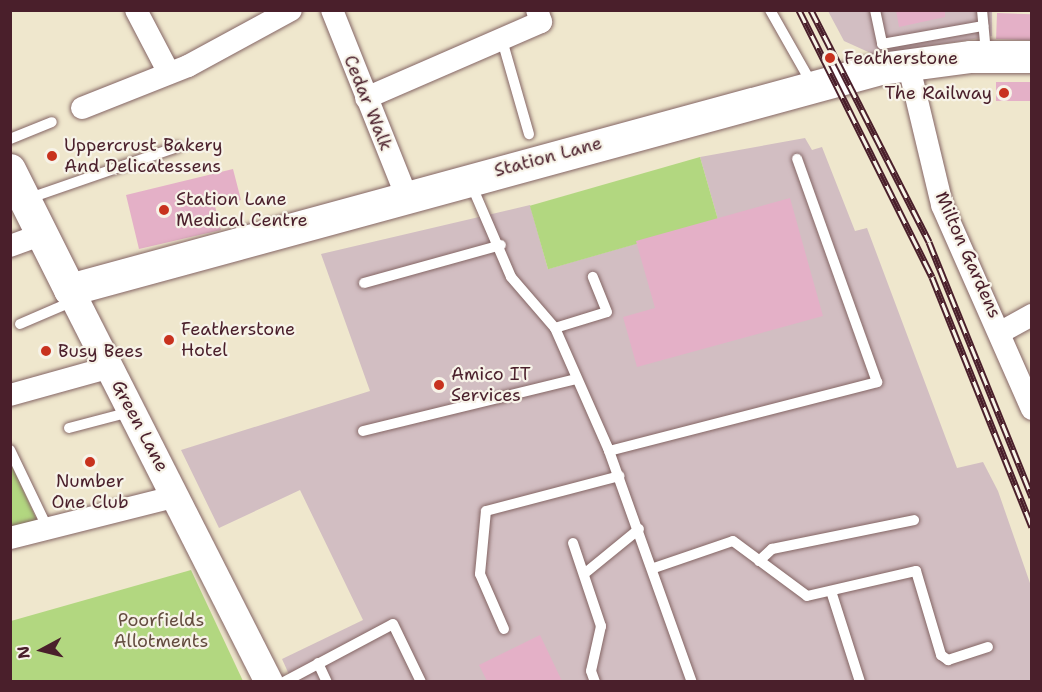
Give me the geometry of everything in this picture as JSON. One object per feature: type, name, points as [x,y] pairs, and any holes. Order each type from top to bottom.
[{"type":"main road","name":"Station Lane","points":[[73,295],[406,195],[984,42],[1032,57]]},
{"type":"main road","name":"Green Lane","points":[[10,170],[73,295]]},
{"type":"street","points":[[136,10],[169,73]]},
{"type":"street","points":[[81,108],[169,73],[291,10]]},
{"type":"street","name":"Cedar Walk","points":[[332,10],[406,195]]},
{"type":"street","points":[[366,98],[502,40],[539,16]]},
{"type":"street","name":"Milton Gardens","points":[[908,63],[942,205],[1001,332],[1032,409]]},
{"type":"street","points":[[10,246],[43,234]]},
{"type":"street","name":"Green Lane","points":[[73,295],[269,681]]},
{"type":"street","points":[[1001,332],[1032,315]]},
{"type":"street","points":[[10,395],[110,367]]},
{"type":"street","points":[[10,538],[177,496]]},
{"type":"lane","points":[[770,10],[814,87]]},
{"type":"lane","points":[[875,10],[882,44],[984,42],[982,10]]},
{"type":"lane","points":[[502,40],[529,134]]},
{"type":"lane","points":[[10,139],[52,122]]},
{"type":"lane","points":[[26,200],[177,147]]},
{"type":"lane","points":[[609,451],[877,382],[797,159]]},
{"type":"lane","points":[[468,178],[501,245],[511,277],[555,328],[619,476],[654,568],[692,681]]},
{"type":"lane","points":[[364,283],[501,245]]},
{"type":"lane","points":[[555,328],[607,312],[593,277]]},
{"type":"lane","points":[[20,324],[73,295]]},
{"type":"lane","points":[[363,431],[576,379]]},
{"type":"lane","points":[[69,428],[133,411]]},
{"type":"lane","points":[[10,450],[48,529]]},
{"type":"lane","points":[[504,629],[480,574],[486,511],[619,476]]},
{"type":"lane","points":[[759,561],[772,549],[914,520]]},
{"type":"lane","points":[[584,574],[639,529]]},
{"type":"lane","points":[[654,568],[733,542],[807,596],[916,571],[941,655],[948,660],[988,647]]},
{"type":"lane","points":[[573,543],[602,626],[591,671],[595,681]]},
{"type":"lane","points":[[831,591],[860,681]]},
{"type":"lane","points":[[284,681],[393,624],[421,681]]},
{"type":"lane","points":[[318,663],[327,681]]},
{"type":"shaded area","points":[[828,11],[992,11],[992,36],[875,55],[844,41]]},
{"type":"shaded area","points":[[805,138],[812,150],[822,147],[855,231],[867,228],[957,468],[983,462],[998,491],[1031,586],[1031,681],[292,681],[282,659],[363,620],[300,490],[219,528],[181,450],[370,391],[321,254],[530,205],[548,269],[718,220],[700,157]]},
{"type":"green space","points":[[700,157],[718,220],[548,269],[530,206]]},
{"type":"green space","points":[[10,462],[37,520],[10,527]]},
{"type":"green space","name":"Poorfields Allotments","points":[[191,570],[243,681],[11,681],[11,621]]},
{"type":"building","points":[[896,10],[945,10],[945,17],[899,27]]},
{"type":"building","points":[[997,13],[1032,14],[1031,40],[996,39]]},
{"type":"building","name":"The Railway","points":[[996,82],[1032,82],[1032,101],[996,101]]},
{"type":"building","name":"Station Lane Medical Centre","points":[[233,169],[241,200],[215,206],[221,230],[139,249],[126,195]]},
{"type":"building","points":[[790,198],[823,316],[637,367],[623,317],[655,308],[636,241]]},
{"type":"building","points":[[540,635],[562,681],[487,681],[479,665]]},
{"type":"railway","points":[[799,10],[932,277],[1032,527]]},
{"type":"railway","points":[[811,10],[929,242],[1032,497]]},
{"type":"place","name":"Featherstone","points":[[830,58]]},
{"type":"place","name":"The Railway","points":[[1004,93]]},
{"type":"place","name":"Uppercrust Bakery And Delicatessens","points":[[52,156]]},
{"type":"place","name":"Station Lane Medical Centre","points":[[164,210]]},
{"type":"place","name":"Featherstone Hotel","points":[[169,340]]},
{"type":"place","name":"Busy Bees","points":[[46,351]]},
{"type":"place","name":"Amico IT Services","points":[[439,385]]},
{"type":"place","name":"Number One Club","points":[[90,462]]}]
